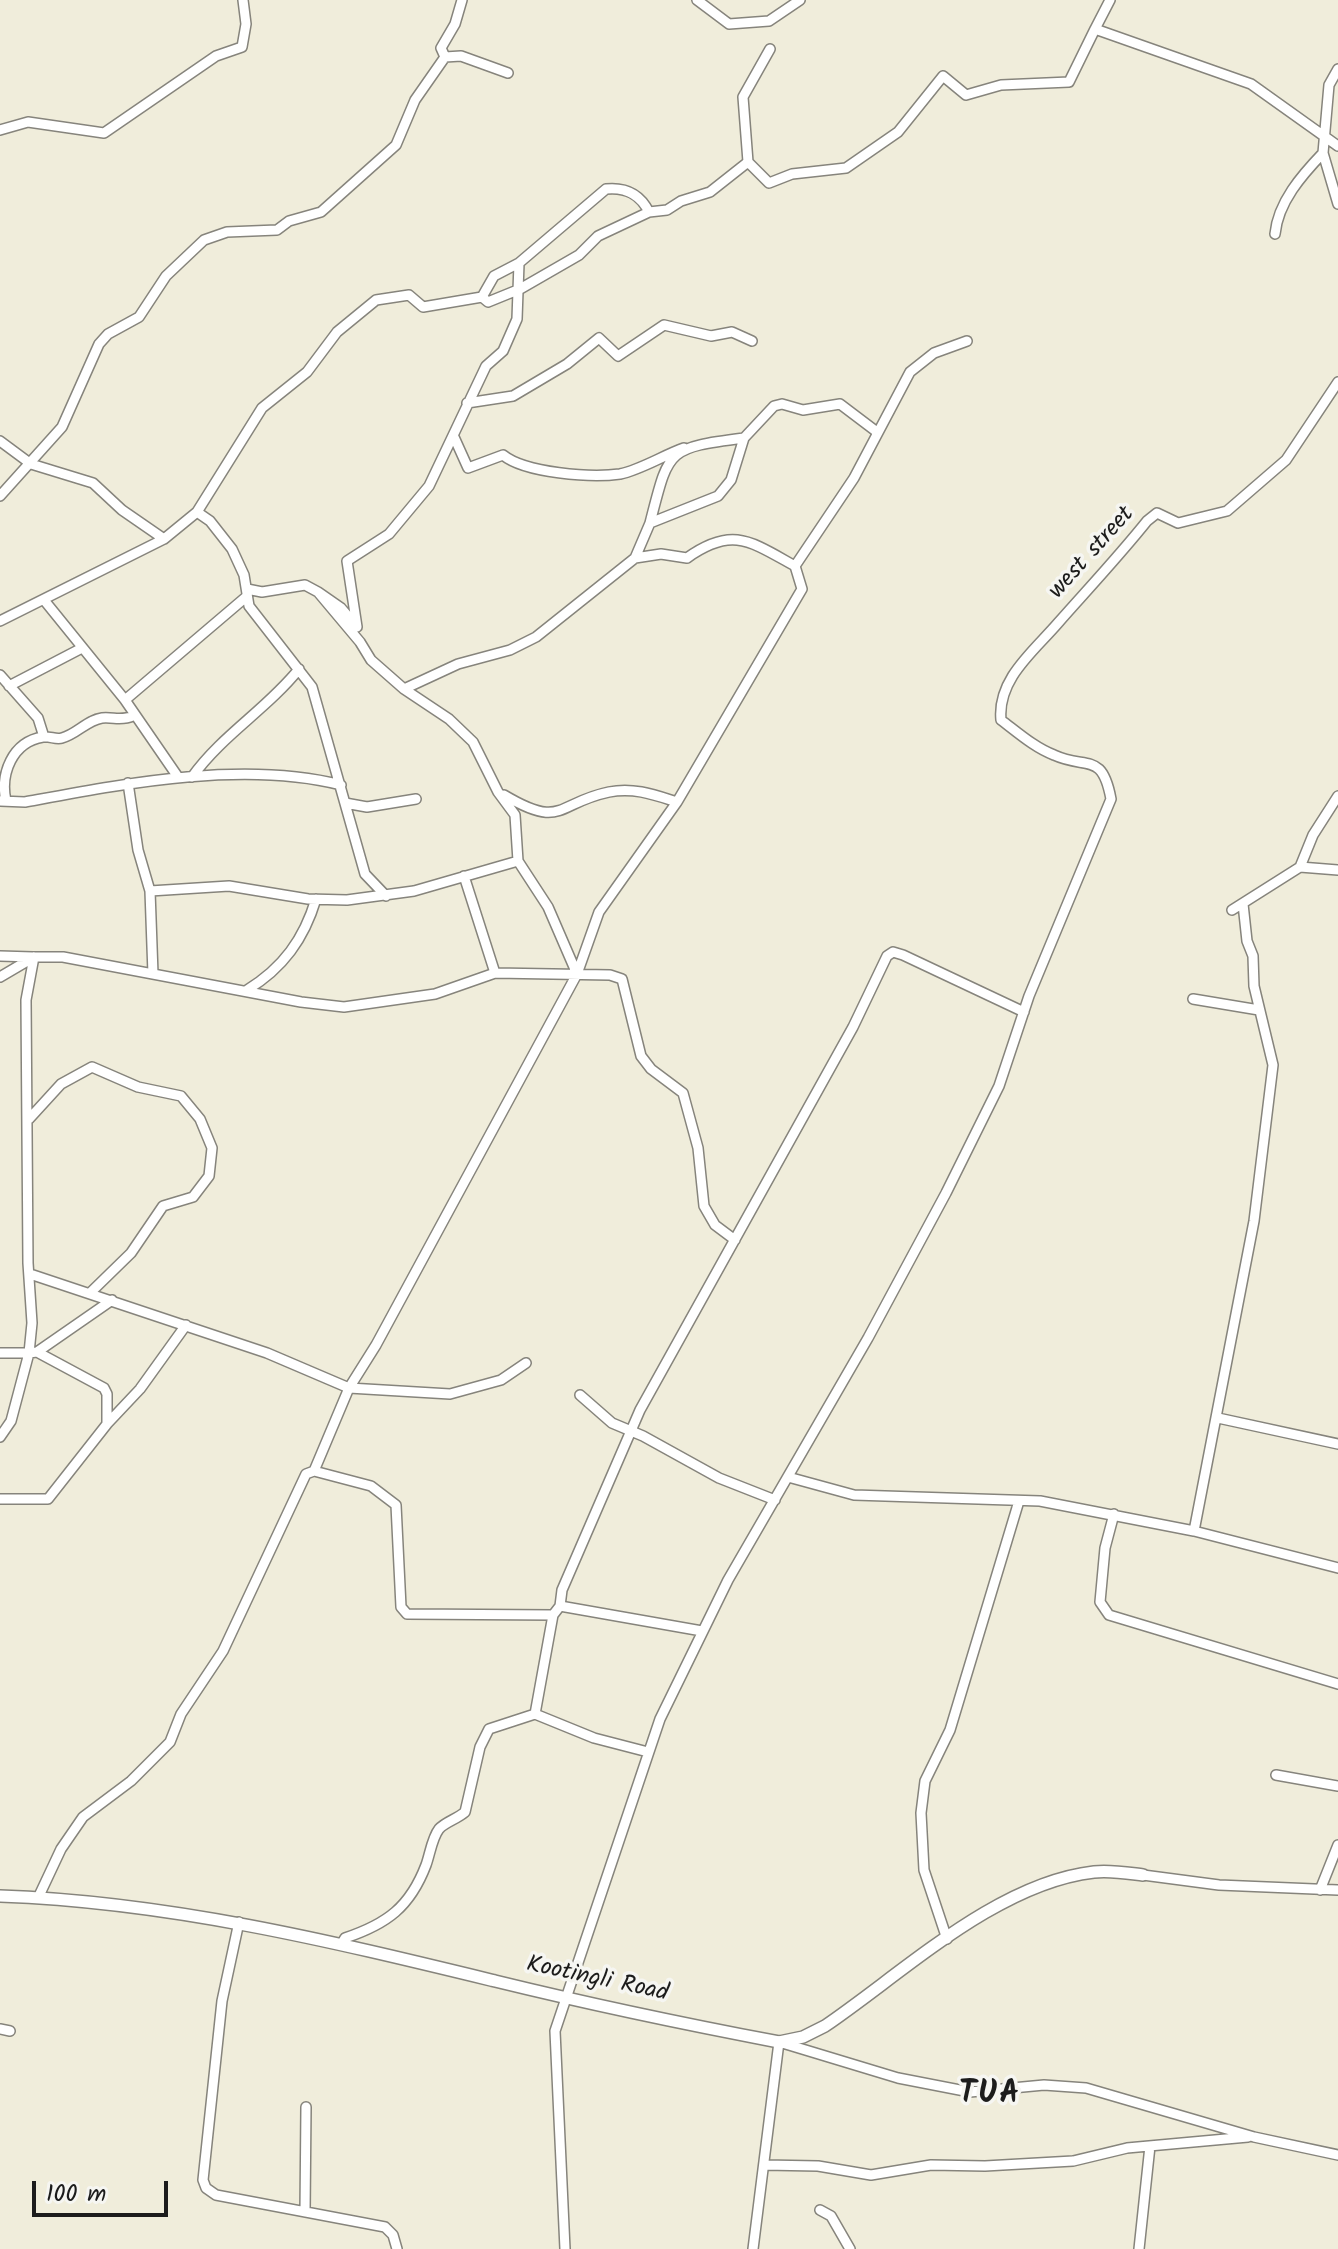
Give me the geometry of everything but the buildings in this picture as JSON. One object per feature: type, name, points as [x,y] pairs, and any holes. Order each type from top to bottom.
[{"type":"street","points":[[0,130],[28,122],[104,133],[216,56],[242,47],[246,24],[243,0]]},
{"type":"street","points":[[445,57],[441,48],[455,24],[462,0]]},
{"type":"street","points":[[697,0],[729,24],[769,21],[800,0]]},
{"type":"street","points":[[770,49],[743,97],[748,162],[769,183],[792,174],[846,168],[898,132],[943,76],[966,95],[1001,85],[1069,82],[1110,0]]},
{"type":"street","points":[[1095,29],[1251,84],[1338,146]]},
{"type":"street","points":[[445,57],[461,56],[508,73]]},
{"type":"street","points":[[0,496],[62,427],[99,344],[108,334],[144,312],[166,276],[214,235],[277,230],[289,221],[321,212],[396,145],[415,100],[445,57]]},
{"type":"street","points":[[1338,69],[1329,85],[1323,153],[1338,204]]},
{"type":"street","points":[[1275,234],[1277,218],[1283,207],[1304,173],[1323,153]]},
{"type":"street","points":[[0,621],[164,539],[197,512],[262,408],[307,372],[337,332],[376,300],[409,295],[423,307],[482,297],[488,302],[520,289],[579,255],[598,236],[649,212],[667,210],[681,201],[710,192],[748,162]]},
{"type":"street","points":[[482,297],[494,276],[519,263],[606,189],[620,188],[641,198],[649,212]]},
{"type":"street","points":[[125,700],[247,593],[305,585],[341,608],[357,627],[347,561],[389,534],[429,486],[486,366],[505,346],[517,319],[519,263]]},
{"type":"street","points":[[467,403],[513,396],[567,364],[599,338],[618,356],[664,325],[711,336],[732,332],[752,341]]},
{"type":"street","points":[[795,566],[854,478],[913,368],[934,353],[967,341]]},
{"type":"street","name":"west street","points":[[1024,1012],[1111,799],[1108,780],[1092,763],[1054,756],[1001,720],[1000,709],[1010,682],[1031,649],[1056,626],[1147,521],[1157,513],[1178,523],[1227,511],[1286,460],[1338,382]]},
{"type":"street","points":[[650,523],[718,496],[731,480],[744,438],[774,406],[782,404],[803,410],[840,404],[877,432]]},
{"type":"street","points":[[454,437],[468,468],[503,455],[514,464],[558,472],[621,474],[684,448],[744,438]]},
{"type":"street","points":[[0,441],[31,464],[93,483],[122,510],[164,539]]},
{"type":"street","points":[[404,689],[458,664],[510,650],[536,637],[635,558],[650,523],[665,466],[684,448]]},
{"type":"street","points":[[197,512],[210,521],[232,549],[241,566],[249,606],[299,669],[315,696],[365,874],[386,896]]},
{"type":"street","points":[[314,1471],[349,1388],[376,1345],[577,974],[599,912],[677,802],[802,589],[795,566],[755,544],[730,537],[708,544],[687,558],[661,554],[635,558]]},
{"type":"street","points":[[318,592],[371,660],[404,689],[449,719],[473,742],[498,792],[515,815],[518,861],[548,907],[577,974]]},
{"type":"street","points":[[44,600],[125,700],[133,716],[178,777]]},
{"type":"street","points":[[9,686],[82,648]]},
{"type":"street","points":[[192,777],[211,750],[288,684],[299,669]]},
{"type":"street","points":[[0,675],[38,718],[44,737]]},
{"type":"street","points":[[133,716],[124,720],[104,718],[91,721],[60,739],[44,737],[25,745],[9,761],[3,776],[3,801],[25,802],[178,777],[306,776],[341,785]]},
{"type":"street","points":[[128,783],[138,850],[150,891],[153,974]]},
{"type":"street","points":[[498,792],[532,812],[559,814],[607,792],[640,791],[677,802]]},
{"type":"street","points":[[1232,910],[1300,867],[1313,835],[1338,796]]},
{"type":"street","points":[[345,803],[367,807],[416,799]]},
{"type":"street","points":[[150,891],[229,886],[316,899],[386,896],[518,861]]},
{"type":"street","points":[[1300,867],[1338,870]]},
{"type":"street","points":[[464,876],[495,973]]},
{"type":"street","points":[[247,990],[267,978],[292,952],[309,922],[316,899]]},
{"type":"street","points":[[1194,1531],[1254,1221],[1273,1065],[1259,1010],[1243,904]]},
{"type":"street","points":[[535,1714],[553,1615],[560,1606],[562,1590],[630,1431],[853,1027],[887,956],[893,952],[903,955],[1024,1012],[999,1086],[946,1193],[702,1631],[648,1752],[555,2031],[554,2064],[565,2249]]},
{"type":"street","points":[[0,956],[55,955],[326,1006],[355,1006],[435,994],[495,973],[577,974],[622,979],[641,1056],[651,1069],[683,1093],[698,1148],[704,1206],[715,1225],[735,1240]]},
{"type":"street","points":[[0,977],[34,957]]},
{"type":"street","points":[[0,1437],[11,1421],[33,1352],[26,1000],[34,957]]},
{"type":"street","points":[[1193,999],[1259,1010]]},
{"type":"street","points":[[29,1119],[61,1084],[92,1067],[138,1087],[181,1096],[200,1119],[212,1148],[209,1176],[193,1197],[163,1206],[131,1253],[90,1293]]},
{"type":"street","points":[[30,1274],[297,1364],[349,1388],[410,1389],[450,1394],[487,1381],[501,1380],[526,1363]]},
{"type":"street","points":[[33,1352],[112,1300]]},
{"type":"street","points":[[0,1499],[48,1499],[107,1424],[140,1389],[186,1325]]},
{"type":"street","points":[[0,1353],[33,1352],[104,1388],[107,1424]]},
{"type":"street","points":[[580,1395],[612,1423],[719,1478],[775,1500]]},
{"type":"street","points":[[1218,1418],[1338,1444]]},
{"type":"street","points":[[38,1898],[54,1861],[83,1817],[131,1781],[170,1742],[181,1714],[223,1651],[306,1474],[314,1471],[371,1486],[396,1505],[401,1607],[407,1614],[553,1615]]},
{"type":"street","points":[[788,1477],[854,1495],[1019,1501],[1114,1514],[1338,1568]]},
{"type":"street","points":[[947,1939],[924,1870],[921,1813],[925,1781],[950,1730],[1019,1501]]},
{"type":"street","points":[[1114,1514],[1105,1548],[1100,1602],[1109,1615],[1338,1684]]},
{"type":"street","points":[[560,1606],[702,1631]]},
{"type":"street","points":[[342,1943],[345,1938],[375,1928],[393,1916],[410,1896],[423,1872],[435,1834],[442,1825],[465,1812],[480,1747],[489,1729],[535,1714],[594,1738],[648,1752]]},
{"type":"street","points":[[1276,1775],[1338,1786]]},
{"type":"street","points":[[1320,1890],[1338,1845]]},
{"type":"street","points":[[779,2042],[825,2026],[947,1939],[1038,1886],[1095,1872],[1219,1885],[1338,1890]]},
{"type":"street","name":"Kootingli Road","points":[[0,1896],[137,1906],[239,1922],[342,1943],[566,1998],[779,2042]]},
{"type":"street","points":[[239,1922],[222,2001],[203,2180],[206,2188],[216,2195],[385,2227],[393,2235],[397,2249]]},
{"type":"street","points":[[779,2042],[898,2078],[970,2092],[1054,2085],[1086,2088],[1254,2137],[1338,2155]]},
{"type":"street","points":[[753,2249],[779,2042]]},
{"type":"street","points":[[305,2212],[306,2107]]},
{"type":"street","points":[[764,2165],[818,2166],[871,2175],[931,2165],[985,2166],[1073,2161],[1150,2146],[1194,2145],[1254,2137]]},
{"type":"street","points":[[1139,2249],[1150,2146]]},
{"type":"street","points":[[820,2210],[831,2216],[850,2249]]},
{"type":"district","name":"TUA","points":[[990,2097]]}]
